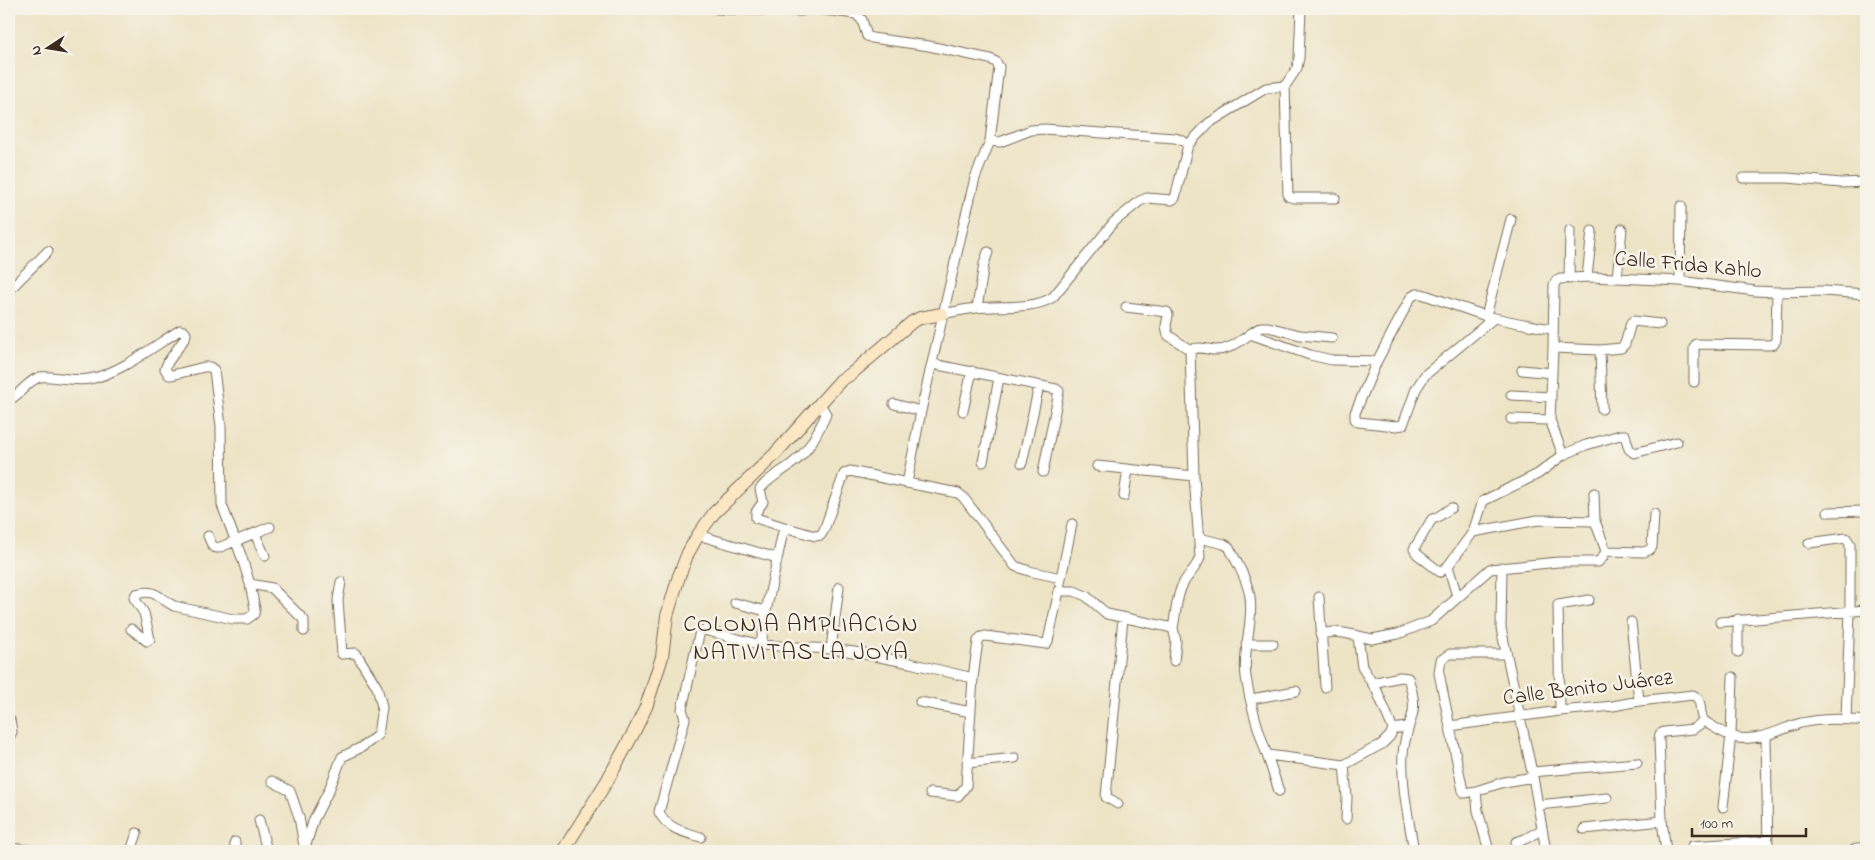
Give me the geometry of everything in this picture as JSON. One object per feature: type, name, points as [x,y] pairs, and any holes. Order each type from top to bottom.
[{"type":"street","points":[[717,9],[802,11],[808,9]]},
{"type":"street","points":[[816,9],[856,14],[862,20],[867,36],[872,38],[929,46],[990,59],[996,62],[999,67],[990,141],[975,178],[942,314],[933,364],[921,411],[908,484]]},
{"type":"street","points":[[1301,9],[1297,68],[1284,86],[1288,196],[1292,198],[1335,198]]},
{"type":"street","points":[[563,851],[607,781],[646,707],[662,657],[667,616],[679,576],[698,535],[714,513],[775,454],[836,385],[904,328],[920,318],[977,308],[1037,304],[1047,301],[1053,297],[1114,222],[1140,200],[1147,198],[1172,200],[1175,198],[1188,145],[1209,123],[1266,88],[1284,86]]},
{"type":"street","points":[[990,141],[1000,142],[1031,130],[1044,129],[1175,138],[1188,145]]},
{"type":"street","points":[[1743,178],[1788,178],[1841,184],[1866,182]]},
{"type":"street","points":[[1680,281],[1681,206]]},
{"type":"street","points":[[1511,219],[1490,317],[1425,375],[1416,389],[1402,425],[1358,422],[1355,419],[1355,413],[1377,361],[1411,297],[1416,294],[1422,294],[1490,317],[1531,326],[1553,328]]},
{"type":"street","points":[[1617,278],[1622,229]]},
{"type":"street","points":[[1563,455],[1550,420],[1554,285],[1556,281],[1569,279],[1570,230]]},
{"type":"street","points":[[1587,278],[1592,231]]},
{"type":"street","points":[[9,290],[48,251]]},
{"type":"street","points":[[977,308],[984,264],[988,252]]},
{"type":"street","name":"Calle Frida Kahlo","points":[[1569,279],[1617,278],[1680,281],[1776,292],[1823,291],[1866,294]]},
{"type":"street","points":[[1694,382],[1694,348],[1696,344],[1774,344],[1776,340],[1776,292]]},
{"type":"street","points":[[1126,307],[1167,312],[1166,326],[1168,335],[1190,350]]},
{"type":"street","points":[[1553,348],[1600,350],[1621,348],[1625,344],[1633,321],[1660,324]]},
{"type":"street","points":[[1190,350],[1196,348],[1215,350],[1226,348],[1261,327],[1300,335],[1332,338]]},
{"type":"street","points":[[9,400],[37,378],[80,380],[92,379],[110,373],[180,330],[184,331],[186,338],[168,362],[165,369],[169,375],[204,367],[210,367],[214,370],[221,426],[221,502],[250,584],[255,608],[254,614],[247,619],[233,619],[174,606],[165,602],[158,594],[142,593],[136,594],[134,598],[144,613],[150,639],[146,641],[131,630]]},
{"type":"street","points":[[1250,334],[1310,355],[1332,360],[1377,361]]},
{"type":"street","points":[[1174,661],[1176,641],[1173,628],[1181,589],[1183,583],[1198,564],[1200,557],[1194,476],[1190,350]]},
{"type":"street","points":[[1600,350],[1602,409]]},
{"type":"street","points":[[933,364],[1059,391],[1044,472]]},
{"type":"street","points":[[1522,370],[1552,373]]},
{"type":"street","points":[[963,412],[972,371]]},
{"type":"street","points":[[983,462],[999,378]]},
{"type":"street","points":[[1022,463],[1039,386]]},
{"type":"street","points":[[1511,395],[1551,397]]},
{"type":"street","points":[[820,404],[826,414],[807,448],[797,460],[760,488],[763,502],[756,512],[756,518],[815,536],[821,534],[844,474],[850,471],[958,493],[1015,566],[1061,578]]},
{"type":"street","points":[[894,404],[921,411]]},
{"type":"street","points":[[1511,419],[1550,420]]},
{"type":"street","points":[[1450,508],[1432,519],[1414,549],[1416,554],[1440,572],[1448,566],[1473,532],[1483,501],[1538,474],[1563,455],[1586,445],[1625,435],[1629,449],[1634,453],[1677,442]]},
{"type":"street","points":[[1097,466],[1194,476]]},
{"type":"street","points":[[1124,496],[1128,469]]},
{"type":"street","points":[[1320,634],[1333,632],[1372,639],[1382,638],[1411,629],[1431,621],[1457,596],[1490,569],[1558,562],[1598,562],[1606,551],[1595,520],[1594,493]]},
{"type":"street","points":[[1828,512],[1866,511]]},
{"type":"street","points":[[1606,551],[1644,552],[1649,550],[1652,547],[1654,514]]},
{"type":"street","points":[[1473,532],[1538,520],[1595,520]]},
{"type":"street","points":[[930,793],[958,796],[966,786],[973,678],[978,641],[981,637],[1046,644],[1048,641],[1072,524]]},
{"type":"street","points":[[208,536],[215,548],[236,542],[270,527]]},
{"type":"street","points":[[761,645],[766,611],[784,527]]},
{"type":"street","points":[[255,534],[265,556]]},
{"type":"street","points":[[698,535],[777,558]]},
{"type":"street","points":[[1199,538],[1229,547],[1246,581],[1250,597],[1246,644],[1246,676],[1262,742],[1279,791]]},
{"type":"street","points":[[1809,543],[1846,538],[1849,540],[1850,612],[1846,719]]},
{"type":"street","points":[[1448,566],[1457,596]]},
{"type":"street","points":[[1502,568],[1501,628],[1533,775],[1546,851]]},
{"type":"street","points":[[304,850],[314,819],[329,790],[342,757],[362,747],[378,735],[382,707],[377,687],[356,654],[342,654],[338,600],[340,582]]},
{"type":"street","points":[[250,584],[272,588],[304,620],[304,631]]},
{"type":"street","points":[[831,648],[839,586]]},
{"type":"street","points":[[1059,591],[1074,591],[1095,602],[1103,612],[1122,618],[1173,628]]},
{"type":"street","points":[[1319,597],[1325,687]]},
{"type":"street","points":[[1560,711],[1558,605],[1589,600]]},
{"type":"street","points":[[735,603],[766,611]]},
{"type":"street","points":[[1720,622],[1738,619],[1866,610]]},
{"type":"street","points":[[1118,804],[1106,797],[1122,618]]},
{"type":"street","points":[[1738,619],[1738,652]]},
{"type":"street","points":[[1631,622],[1639,700]]},
{"type":"street","points":[[701,838],[671,827],[663,820],[659,812],[685,719],[682,709],[700,631],[704,630],[761,645],[831,648],[910,663],[973,678]]},
{"type":"street","points":[[1268,755],[1344,765],[1375,749],[1390,736],[1393,729],[1372,683],[1362,667],[1358,637]]},
{"type":"street","points":[[1246,644],[1272,644]]},
{"type":"street","points":[[1506,654],[1450,654],[1441,660],[1439,673],[1463,790],[1465,792],[1476,791],[1497,783],[1533,775],[1637,763]]},
{"type":"street","points":[[1723,807],[1733,677]]},
{"type":"street","points":[[1372,683],[1408,678],[1414,695],[1413,715],[1408,728],[1403,754],[1404,782],[1414,851]]},
{"type":"street","points":[[1251,699],[1296,691]]},
{"type":"street","name":"Calle Benito Juárez","points":[[1450,726],[1613,706],[1639,700],[1693,695],[1699,701],[1701,718],[1704,721]]},
{"type":"street","points":[[920,702],[971,712]]},
{"type":"street","points":[[1666,851],[1662,821],[1659,766],[1660,734],[1664,732],[1693,730],[1704,721],[1730,735],[1745,738],[1766,736],[1815,720],[1830,718],[1866,721]]},
{"type":"street","points":[[9,737],[12,732],[10,720]]},
{"type":"street","points":[[1393,729],[1408,728]]},
{"type":"street","points":[[1766,736],[1768,851]]},
{"type":"street","points":[[967,763],[1015,758]]},
{"type":"street","points":[[1344,765],[1347,797],[1346,818]]},
{"type":"street","points":[[272,781],[290,791],[299,817],[304,850]]},
{"type":"street","points":[[1476,791],[1478,811],[1489,851]]},
{"type":"street","points":[[1538,805],[1607,798]]},
{"type":"street","points":[[259,820],[267,851]]},
{"type":"street","points":[[1584,829],[1662,821]]},
{"type":"street","points":[[1516,842],[1541,830]]},
{"type":"street","points":[[131,851],[137,833]]},
{"type":"street","points":[[1698,848],[1768,842]]},
{"type":"street","points":[[9,848],[38,851]]},
{"type":"street","points":[[1853,851],[1856,848],[1866,848]]},
{"type":"district","name":"COLONIA AMPLIACIÓN NATIVITAS LA JOYA","points":[[801,639]]}]
